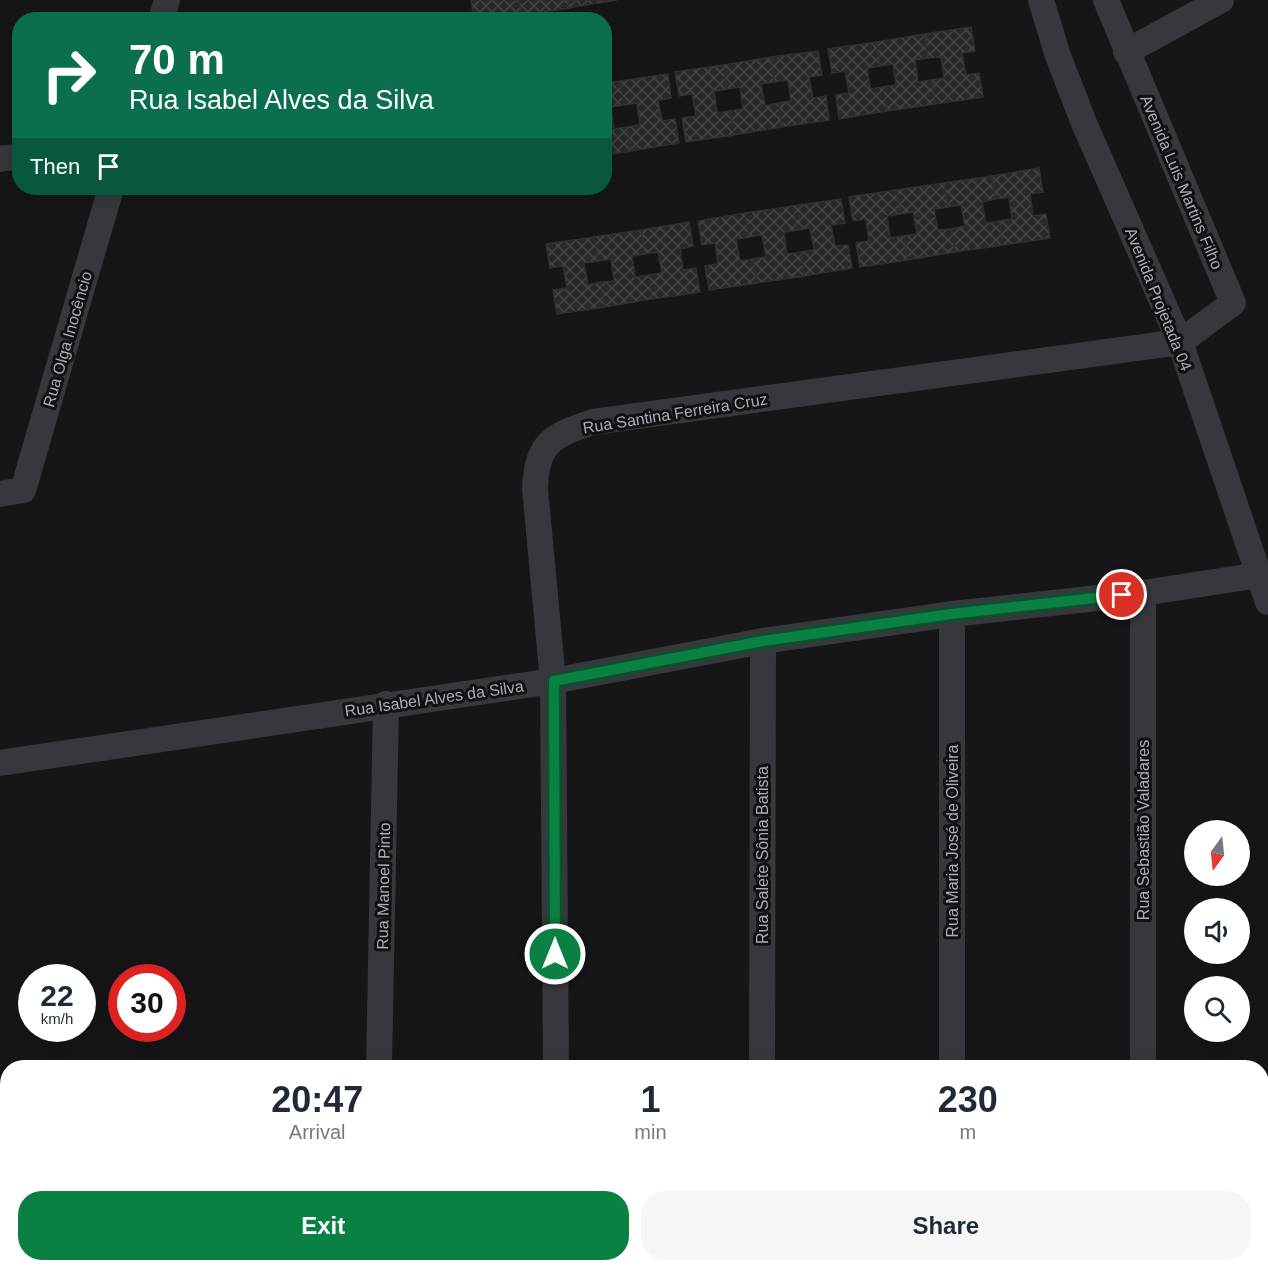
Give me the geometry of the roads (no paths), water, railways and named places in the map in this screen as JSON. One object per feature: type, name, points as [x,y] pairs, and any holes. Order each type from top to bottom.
[{"type":"street","name":"Avenida Projetada 04","points":[[1041,0],[1058,56],[1084,123],[1179,342],[1265,588]]},
{"type":"street","name":"Avenida Luis Martins Filho","points":[[1106,0],[1233,303],[1179,342]]},
{"type":"street","points":[[1126,52],[1221,0]]},
{"type":"street","name":"Rua Olga Inocêncio","points":[[11,492],[109,195]]},
{"type":"street","name":"Rua Santina Ferreira Cruz","points":[[556,1060],[554,681],[535,489],[535,471],[545,448],[559,433],[593,422],[1179,342]]},
{"type":"street","name":"Rua Isabel Alves da Silva","points":[[0,763],[386,704],[554,681],[763,641],[951,614],[1143,593],[1265,588]]},
{"type":"street","name":"Rua Sebastião Valadares","points":[[1143,593],[1143,1060]]},
{"type":"street","name":"Rua Maria José de Oliveira","points":[[951,614],[952,1060]]},
{"type":"street","name":"Rua Salete Sônia Batista","points":[[762,1060],[763,641]]},
{"type":"street","name":"Rua Manoel Pinto","points":[[379,1060],[386,704]]}]
